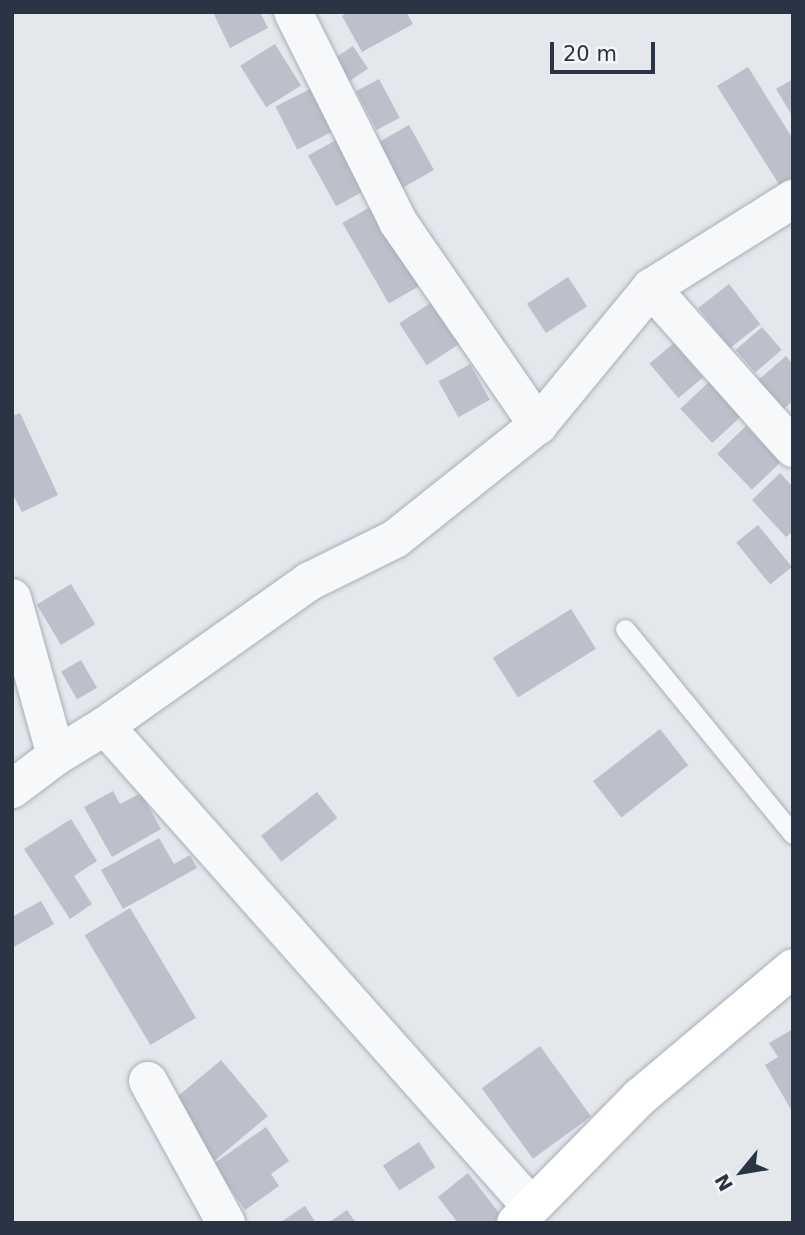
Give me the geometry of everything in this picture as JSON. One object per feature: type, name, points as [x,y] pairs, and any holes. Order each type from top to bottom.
[{"type":"street","points":[[293,12],[398,222],[538,425]]},
{"type":"street","points":[[12,789],[56,755],[105,726],[310,581],[394,538],[538,425],[651,288],[793,199]]},
{"type":"street","points":[[651,288],[793,448]]},
{"type":"street","points":[[12,598],[56,755]]},
{"type":"street","points":[[105,726],[523,1214],[640,1097],[793,968]]},
{"type":"street","points":[[148,1081],[226,1223]]},
{"type":"lane","points":[[625,629],[793,834]]},
{"type":"building","points":[[213,12],[260,12],[268,28],[230,48]]},
{"type":"building","points":[[349,12],[406,12],[413,24],[362,52],[342,16]]},
{"type":"building","points":[[275,44],[301,86],[266,107],[240,66]]},
{"type":"building","points":[[353,46],[368,68],[349,81],[334,59]]},
{"type":"building","points":[[748,67],[793,139],[793,178],[780,186],[717,86]]},
{"type":"building","points":[[379,79],[400,118],[377,130],[356,91]]},
{"type":"building","points":[[793,79],[793,117],[776,89]]},
{"type":"building","points":[[312,88],[334,131],[297,149],[275,107]]},
{"type":"building","points":[[409,125],[434,170],[395,192],[384,172],[393,167],[379,142]]},
{"type":"building","points":[[336,140],[364,191],[336,206],[308,156]]},
{"type":"building","points":[[377,203],[424,284],[389,304],[342,223]]},
{"type":"building","points":[[568,277],[587,306],[546,333],[527,304]]},
{"type":"building","points":[[729,284],[760,324],[730,348],[698,308]]},
{"type":"building","points":[[432,302],[459,344],[427,365],[399,323]]},
{"type":"building","points":[[762,327],[782,350],[755,373],[736,350]]},
{"type":"building","points":[[674,343],[703,377],[678,398],[649,364]]},
{"type":"building","points":[[786,356],[793,365],[793,401],[782,410],[757,381]]},
{"type":"building","points":[[470,364],[490,400],[458,417],[439,381]]},
{"type":"building","points":[[711,380],[743,414],[712,443],[680,409]]},
{"type":"building","points":[[20,413],[58,495],[22,512],[12,493],[12,416]]},
{"type":"building","points":[[746,426],[781,462],[752,490],[717,454]]},
{"type":"building","points":[[780,473],[793,487],[793,531],[786,537],[752,500]]},
{"type":"building","points":[[758,525],[792,567],[770,585],[736,543]]},
{"type":"building","points":[[71,584],[95,624],[61,645],[37,605]]},
{"type":"building","points":[[571,609],[596,649],[518,698],[493,658]]},
{"type":"building","points":[[81,660],[97,688],[77,699],[61,672]]},
{"type":"building","points":[[660,729],[688,765],[621,818],[593,781]]},
{"type":"building","points":[[113,791],[120,804],[141,793],[161,829],[112,857],[84,807]]},
{"type":"building","points":[[317,792],[337,818],[281,862],[261,836]]},
{"type":"building","points":[[71,819],[97,861],[74,876],[92,904],[70,919],[24,849]]},
{"type":"building","points":[[159,838],[174,864],[190,855],[197,868],[123,909],[101,870]]},
{"type":"building","points":[[41,901],[54,924],[12,948],[12,917]]},
{"type":"building","points":[[130,908],[196,1018],[150,1045],[85,935]]},
{"type":"building","points":[[793,1029],[793,1113],[765,1065],[778,1057],[769,1043]]},
{"type":"building","points":[[540,1046],[591,1116],[533,1159],[482,1088]]},
{"type":"building","points":[[221,1060],[268,1116],[214,1161],[167,1105]]},
{"type":"building","points":[[266,1127],[289,1161],[271,1174],[279,1186],[245,1210],[213,1164]]},
{"type":"building","points":[[419,1142],[435,1167],[399,1191],[383,1165]]},
{"type":"building","points":[[468,1173],[507,1223],[458,1223],[438,1197]]},
{"type":"building","points":[[305,1206],[316,1223],[279,1223]]},
{"type":"building","points":[[347,1210],[356,1223],[328,1223]]}]
